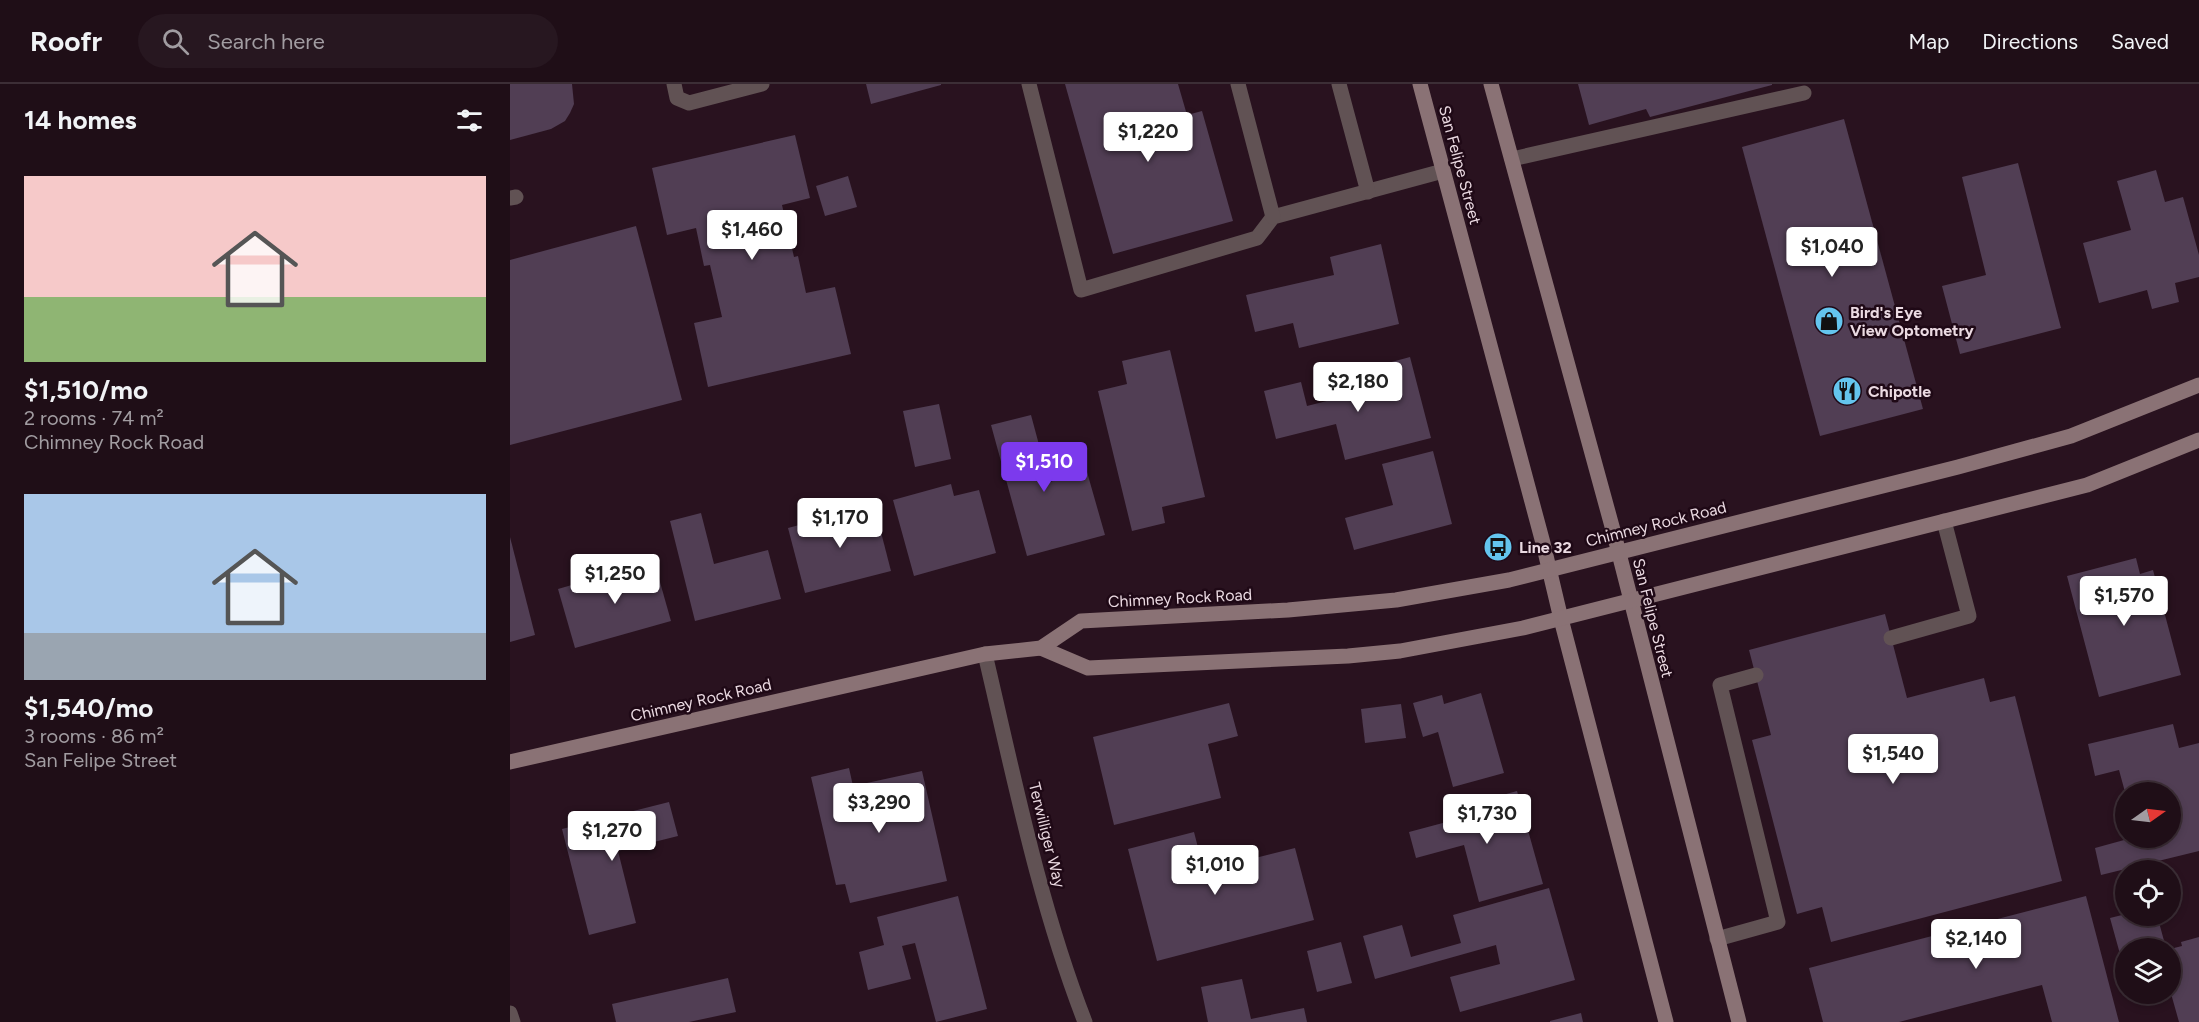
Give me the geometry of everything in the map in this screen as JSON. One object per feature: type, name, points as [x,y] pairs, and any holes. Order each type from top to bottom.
[{"type":"main road","name":"San Felipe Street","points":[[1420,84],[1666,1022]]},
{"type":"main road","name":"San Felipe Street","points":[[1491,84],[1618,552],[1739,1022]]},
{"type":"main road","name":"Chimney Rock Road","points":[[510,762],[985,654],[1041,648],[1081,621],[1288,610],[1396,600],[1509,580],[1958,467],[2071,436],[2198,388]]},
{"type":"main road","name":"Chimney Rock Road","points":[[1041,648],[1088,668],[1348,656],[1400,651],[1561,619],[2086,485],[2199,440]]},
{"type":"street","points":[[674,84],[677,98],[689,103],[762,84]]},
{"type":"street","points":[[1029,84],[1081,290],[1257,238],[1273,217],[1443,171]]},
{"type":"street","points":[[1238,84],[1273,217]]},
{"type":"street","points":[[1339,84],[1368,192]]},
{"type":"street","points":[[1512,159],[1804,93]]},
{"type":"street","points":[[1891,638],[1969,616],[1944,521]]},
{"type":"street","name":"Terwilliger Way","points":[[985,654],[1045,902],[1085,1022]]},
{"type":"street","points":[[1717,939],[1779,922],[1720,685],[1756,675]]},
{"type":"street","points":[[510,1013],[513,1022]]},
{"type":"building","points":[[510,84],[572,84],[574,104],[565,121],[551,129],[510,140]]},
{"type":"building","points":[[866,84],[941,84],[941,85],[871,104]]},
{"type":"building","points":[[1065,84],[1178,84],[1187,115],[1202,111],[1233,221],[1113,254]]},
{"type":"building","points":[[1578,84],[1772,85],[1650,117],[1646,109],[1589,125]]},
{"type":"building","points":[[1844,119],[1923,409],[1820,436],[1742,147]]},
{"type":"building","points":[[795,135],[810,198],[782,205],[794,257],[798,256],[806,293],[835,287],[851,354],[708,387],[694,323],[722,317],[710,265],[704,266],[696,228],[667,235],[652,168]]},
{"type":"building","points":[[2018,163],[2061,328],[1960,354],[1942,286],[1986,275],[1962,177]]},
{"type":"building","points":[[2156,170],[2165,202],[2183,197],[2199,255],[2199,277],[2175,283],[2179,302],[2152,309],[2147,290],[2099,303],[2083,243],[2131,230],[2117,181]]},
{"type":"building","points":[[848,176],[857,207],[825,216],[816,186]]},
{"type":"building","points":[[636,226],[682,400],[510,445],[510,260]]},
{"type":"building","points":[[1381,244],[1399,324],[1299,348],[1293,323],[1255,332],[1246,295],[1334,275],[1330,257]]},
{"type":"building","points":[[1170,350],[1205,497],[1162,507],[1165,523],[1132,531],[1098,391],[1127,384],[1122,361]]},
{"type":"building","points":[[1410,357],[1431,438],[1345,460],[1336,424],[1276,439],[1264,391],[1301,382],[1307,406],[1378,388],[1373,367]]},
{"type":"building","points":[[939,404],[951,459],[915,467],[903,411]]},
{"type":"building","points":[[1031,415],[1049,482],[1087,472],[1105,535],[1027,556],[991,425]]},
{"type":"building","points":[[1433,451],[1452,524],[1354,550],[1345,518],[1393,505],[1382,464]]},
{"type":"building","points":[[951,484],[954,496],[979,490],[996,553],[914,576],[893,500]]},
{"type":"building","points":[[874,505],[891,571],[805,593],[788,528]]},
{"type":"building","points":[[701,513],[714,564],[768,550],[781,599],[695,621],[670,521]]},
{"type":"building","points":[[510,537],[535,635],[510,642]]},
{"type":"building","points":[[2136,558],[2140,574],[2153,570],[2181,675],[2099,697],[2067,576]]},
{"type":"building","points":[[654,561],[671,621],[575,648],[558,589]]},
{"type":"building","points":[[1885,614],[1907,698],[1984,678],[1990,702],[2015,696],[2062,881],[1831,942],[1822,907],[1797,914],[1752,740],[1771,735],[1749,650]]},
{"type":"building","points":[[1481,693],[1504,773],[1453,787],[1438,732],[1423,737],[1413,703],[1442,695],[1444,704]]},
{"type":"building","points":[[1229,703],[1238,736],[1208,744],[1221,798],[1114,825],[1093,737]]},
{"type":"building","points":[[1401,704],[1406,738],[1365,743],[1361,709]]},
{"type":"building","points":[[2173,724],[2179,748],[2199,743],[2199,851],[2162,860],[2115,860],[2115,872],[2101,875],[2095,848],[2115,842],[2115,848],[2181,848],[2181,782],[2122,782],[2119,770],[2095,776],[2088,744]]},
{"type":"building","points":[[849,768],[853,786],[922,771],[947,881],[850,903],[845,884],[836,885],[811,777]]},
{"type":"building","points":[[1517,791],[1543,884],[1479,902],[1464,845],[1416,858],[1409,832],[1454,820],[1452,809]]},
{"type":"building","points":[[669,802],[678,836],[618,851],[636,923],[589,935],[562,829]]},
{"type":"building","points":[[1194,832],[1204,871],[1295,848],[1314,920],[1157,961],[1128,849]]},
{"type":"building","points":[[1549,888],[1575,980],[1460,1012],[1450,977],[1500,964],[1496,945],[1375,979],[1363,936],[1402,925],[1411,957],[1461,943],[1453,915]]},
{"type":"building","points":[[958,896],[987,1009],[936,1022],[915,943],[902,946],[911,979],[868,990],[859,952],[884,945],[877,917]]},
{"type":"building","points":[[2086,896],[2119,1022],[2052,1022],[2042,985],[1899,1022],[1823,1022],[1809,968]]},
{"type":"building","points":[[2115,917],[2115,926],[2160,926],[2163,938],[2116,938],[2110,918]]},
{"type":"building","points":[[2199,937],[2199,1022],[2179,1022],[2174,1004],[2181,1004],[2181,942]]},
{"type":"building","points":[[1341,942],[1352,983],[1317,992],[1307,951]]},
{"type":"building","points":[[728,978],[736,1012],[689,1022],[616,1022],[612,1004]]},
{"type":"building","points":[[1242,979],[1251,1019],[1304,1008],[1307,1022],[1208,1022],[1201,987]]},
{"type":"building","points":[[1581,1013],[1583,1022],[1550,1022],[1550,1021]]},
{"type":"place","name":"Bird's Eye View Optometry","points":[[1829,321]]},
{"type":"place","name":"Chipotle","points":[[1847,391]]},
{"type":"place","name":"Line 32","points":[[1498,547]]}]
